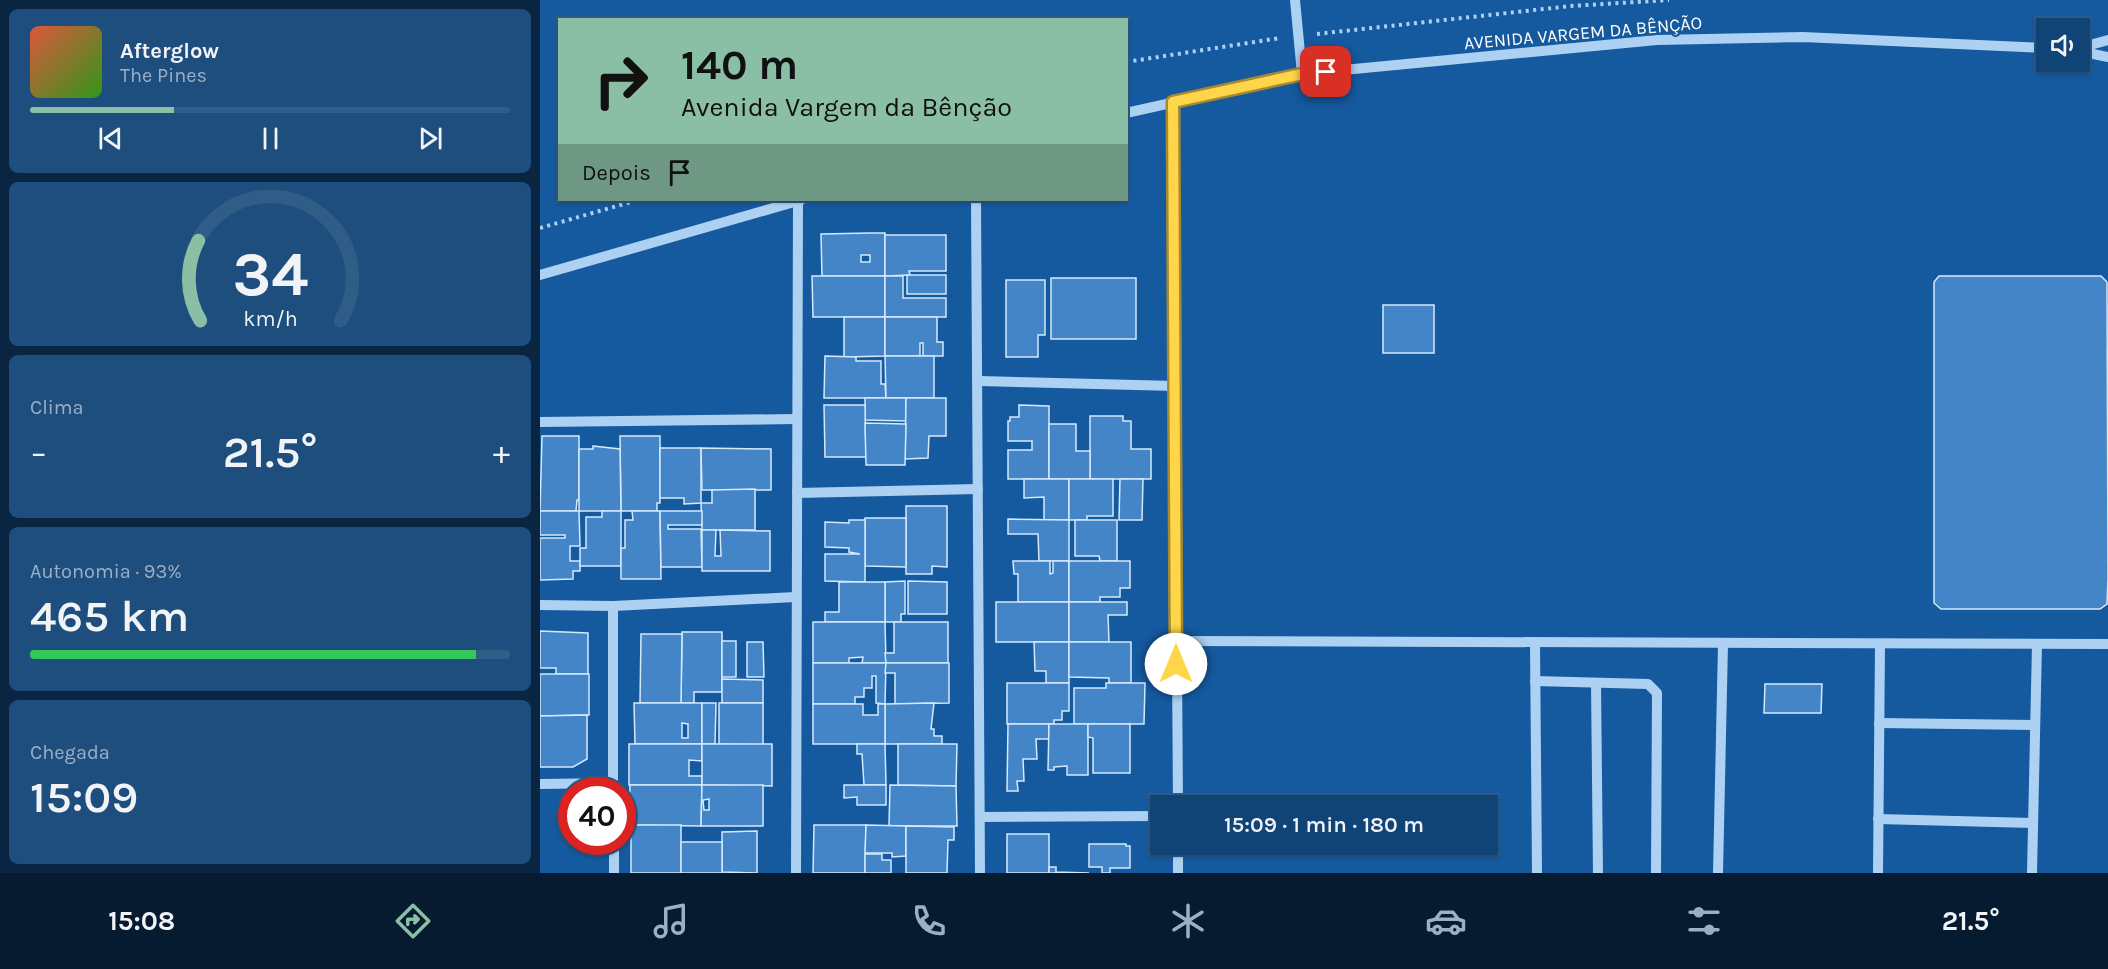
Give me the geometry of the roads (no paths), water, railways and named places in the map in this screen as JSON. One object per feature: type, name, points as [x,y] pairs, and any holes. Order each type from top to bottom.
[{"type":"street","points":[[1295,0],[1302,74]]},
{"type":"street","name":"AVENIDA VARGEM DA BÊNÇÃO","points":[[1128,113],[1302,74],[1657,40],[1803,37],[2036,48]]},
{"type":"street","points":[[2090,46],[2108,40]]},
{"type":"street","points":[[2090,52],[2108,57]]},
{"type":"street","points":[[1173,102],[1178,795]]},
{"type":"street","points":[[540,275],[796,201]]},
{"type":"street","points":[[796,873],[795,597],[799,201]]},
{"type":"street","points":[[976,201],[981,873]]},
{"type":"street","points":[[979,381],[1176,386]]},
{"type":"street","points":[[540,422],[796,419]]},
{"type":"street","points":[[797,493],[978,489]]},
{"type":"street","points":[[540,605],[613,606],[795,597]]},
{"type":"street","points":[[613,606],[613,777]]},
{"type":"street","points":[[1176,641],[2108,644]]},
{"type":"street","points":[[1534,643],[1537,873]]},
{"type":"street","points":[[1718,873],[1723,644]]},
{"type":"street","points":[[1878,873],[1880,644]]},
{"type":"street","points":[[2032,873],[2037,644]]},
{"type":"street","points":[[1535,681],[1647,684],[1657,693],[1656,873]]},
{"type":"street","points":[[1596,683],[1598,873]]},
{"type":"street","points":[[1879,723],[2035,725]]},
{"type":"street","points":[[540,784],[558,785]]},
{"type":"street","points":[[980,817],[1150,816]]},
{"type":"street","points":[[1878,819],[2033,823]]},
{"type":"street","points":[[614,855],[614,873]]},
{"type":"street","points":[[1178,855],[1178,873]]}]
